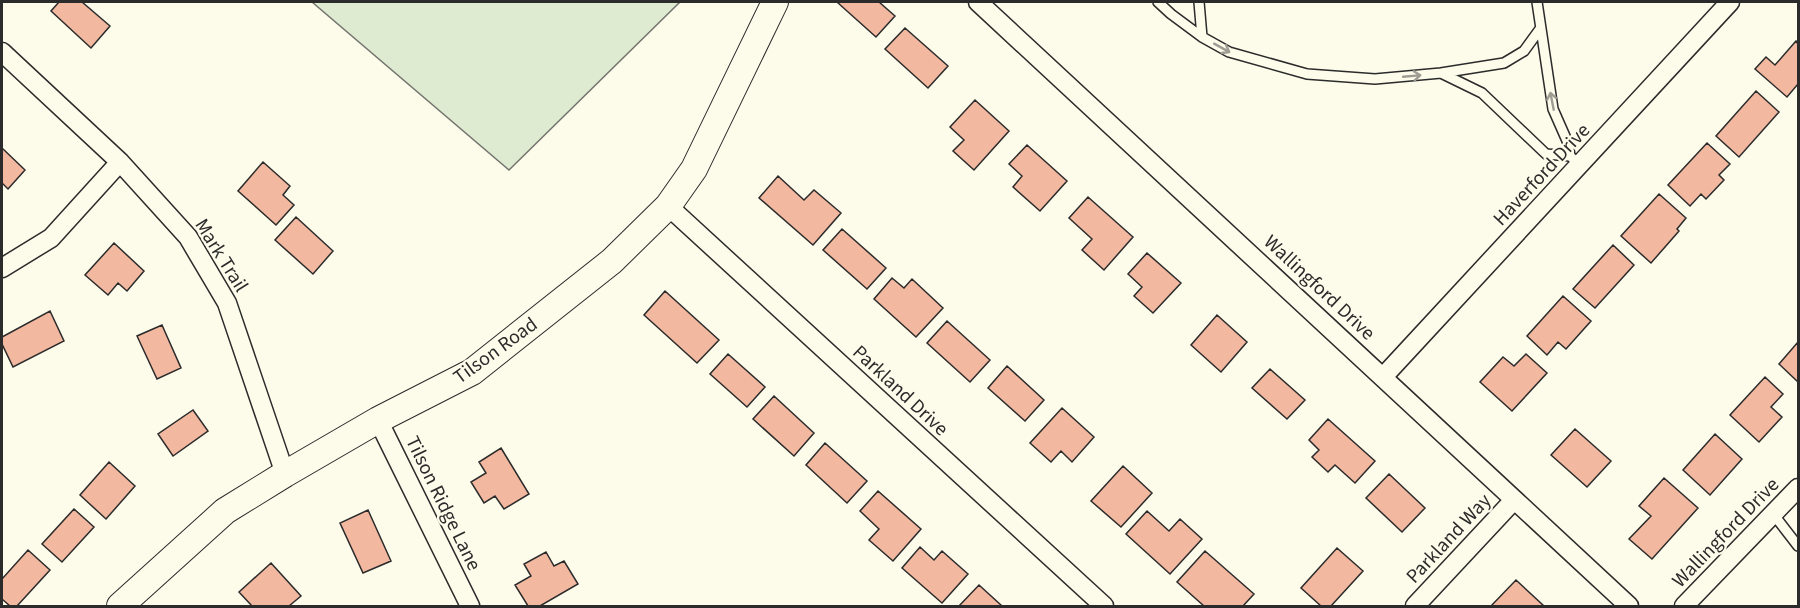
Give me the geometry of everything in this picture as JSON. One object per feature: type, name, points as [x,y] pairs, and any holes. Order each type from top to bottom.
[{"type":"street","name":"Tilson Road","points":[[120,606],[225,511],[378,420],[472,372],[612,261],[668,206],[694,169],[775,2]]},
{"type":"street","name":"Wallingford Drive","points":[[978,2],[1629,606]]},
{"type":"street","name":"Haverford Drive","points":[[1383,376],[1575,161],[1730,2]]},
{"type":"street","name":"Mark Trail","points":[[2,52],[120,162],[188,237],[227,303],[285,474]]},
{"type":"street","points":[[2,268],[51,238],[120,162]]},
{"type":"street","name":"Parkland Drive","points":[[668,206],[1104,606]]},
{"type":"street","name":"Tilson Ridge Lane","points":[[378,420],[470,606]]},
{"type":"street","name":"Wallingford Drive","points":[[1684,606],[1798,489]]},
{"type":"street","name":"Parkland Way","points":[[1415,606],[1514,500]]},
{"type":"lane","points":[[1158,2],[1202,37],[1229,52],[1307,74],[1375,79],[1441,73],[1504,63],[1524,51],[1540,29]]},
{"type":"lane","points":[[1199,2],[1202,37]]},
{"type":"lane","points":[[1537,2],[1553,109],[1575,161]]},
{"type":"lane","points":[[1441,73],[1482,93],[1546,154],[1575,161]]},
{"type":"lane","points":[[1774,515],[1798,546]]},
{"type":"green space","points":[[312,2],[680,2],[509,170]]},
{"type":"building","points":[[59,2],[82,2],[110,26],[91,48],[51,11]]},
{"type":"building","points":[[879,2],[895,16],[876,37],[838,3]]},
{"type":"building","points":[[905,28],[948,66],[928,88],[885,49]]},
{"type":"building","points":[[1796,41],[1798,44],[1798,84],[1787,97],[1755,69],[1766,57],[1775,65]]},
{"type":"building","points":[[1756,91],[1779,112],[1739,157],[1716,136]]},
{"type":"building","points":[[975,100],[1009,131],[974,170],[953,151],[964,140],[950,127]]},
{"type":"building","points":[[1707,143],[1730,164],[1719,175],[1724,180],[1706,199],[1701,194],[1690,206],[1668,185]]},
{"type":"building","points":[[1027,145],[1067,181],[1040,211],[1013,187],[1022,176],[1009,164]]},
{"type":"building","points":[[2,148],[25,170],[8,189],[2,183]]},
{"type":"building","points":[[263,162],[290,186],[283,195],[294,205],[276,225],[238,191]]},
{"type":"building","points":[[778,176],[804,200],[814,190],[841,213],[813,245],[759,198]]},
{"type":"building","points":[[1659,194],[1686,218],[1677,229],[1679,231],[1651,263],[1621,236]]},
{"type":"building","points":[[1088,197],[1133,237],[1104,270],[1082,250],[1092,239],[1069,218]]},
{"type":"building","points":[[296,217],[333,251],[313,274],[275,240]]},
{"type":"building","points":[[842,229],[886,268],[867,289],[823,250]]},
{"type":"building","points":[[114,243],[144,271],[127,291],[118,283],[108,295],[85,275]]},
{"type":"building","points":[[1613,245],[1634,265],[1595,308],[1573,289]]},
{"type":"building","points":[[1147,253],[1181,283],[1153,313],[1134,296],[1142,287],[1128,274]]},
{"type":"building","points":[[892,278],[904,288],[912,279],[943,308],[916,337],[874,299]]},
{"type":"building","points":[[665,291],[719,340],[697,363],[644,315]]},
{"type":"building","points":[[1563,296],[1591,321],[1566,349],[1558,342],[1547,355],[1527,336]]},
{"type":"building","points":[[50,311],[64,341],[13,367],[2,344],[2,337]]},
{"type":"building","points":[[1217,315],[1247,342],[1221,372],[1191,345]]},
{"type":"building","points":[[947,321],[990,360],[970,382],[927,343]]},
{"type":"building","points":[[162,325],[181,368],[157,379],[137,336]]},
{"type":"building","points":[[1798,342],[1798,382],[1779,364]]},
{"type":"building","points":[[728,354],[765,387],[747,407],[710,374]]},
{"type":"building","points":[[1526,354],[1547,373],[1512,411],[1480,382],[1503,357],[1514,366]]},
{"type":"building","points":[[1007,366],[1044,400],[1025,421],[988,388]]},
{"type":"building","points":[[1270,369],[1305,400],[1287,419],[1252,388]]},
{"type":"building","points":[[1765,377],[1783,394],[1771,407],[1782,417],[1759,442],[1730,415]]},
{"type":"building","points":[[774,396],[814,433],[794,456],[753,419]]},
{"type":"building","points":[[1062,408],[1094,437],[1072,462],[1061,451],[1051,462],[1030,443]]},
{"type":"building","points":[[193,410],[208,431],[173,456],[158,434]]},
{"type":"building","points":[[1328,419],[1375,461],[1355,483],[1335,465],[1328,472],[1312,457],[1319,450],[1309,440]]},
{"type":"building","points":[[1575,429],[1611,461],[1587,487],[1551,455]]},
{"type":"building","points":[[1715,434],[1742,459],[1710,495],[1683,470]]},
{"type":"building","points":[[825,443],[867,481],[847,503],[806,465]]},
{"type":"building","points":[[501,448],[529,494],[504,509],[495,496],[484,503],[471,482],[486,473],[479,462]]},
{"type":"building","points":[[109,462],[135,486],[106,519],[80,495]]},
{"type":"building","points":[[1123,466],[1152,493],[1121,527],[1091,501]]},
{"type":"building","points":[[1389,474],[1425,508],[1402,532],[1366,498]]},
{"type":"building","points":[[1664,478],[1698,508],[1652,559],[1629,539],[1651,516],[1639,506]]},
{"type":"building","points":[[878,491],[921,529],[893,561],[869,540],[879,529],[860,511]]},
{"type":"building","points":[[74,509],[94,527],[62,562],[42,544]]},
{"type":"building","points":[[368,510],[391,561],[363,573],[340,523]]},
{"type":"building","points":[[1147,511],[1169,531],[1180,519],[1202,539],[1170,574],[1126,534]]},
{"type":"building","points":[[920,547],[934,560],[942,551],[968,574],[942,603],[902,568]]},
{"type":"building","points":[[1337,548],[1363,571],[1331,606],[1321,606],[1301,588]]},
{"type":"building","points":[[28,550],[50,570],[17,606],[10,606],[2,599],[2,579]]},
{"type":"building","points":[[1205,551],[1254,594],[1243,606],[1204,606],[1177,582]]},
{"type":"building","points":[[546,552],[554,566],[564,561],[578,584],[540,606],[528,606],[515,585],[531,576],[524,564]]},
{"type":"building","points":[[271,563],[301,596],[289,606],[252,606],[239,592]]},
{"type":"building","points":[[1516,580],[1544,606],[1491,606]]},
{"type":"building","points":[[979,585],[1002,606],[959,606]]}]
